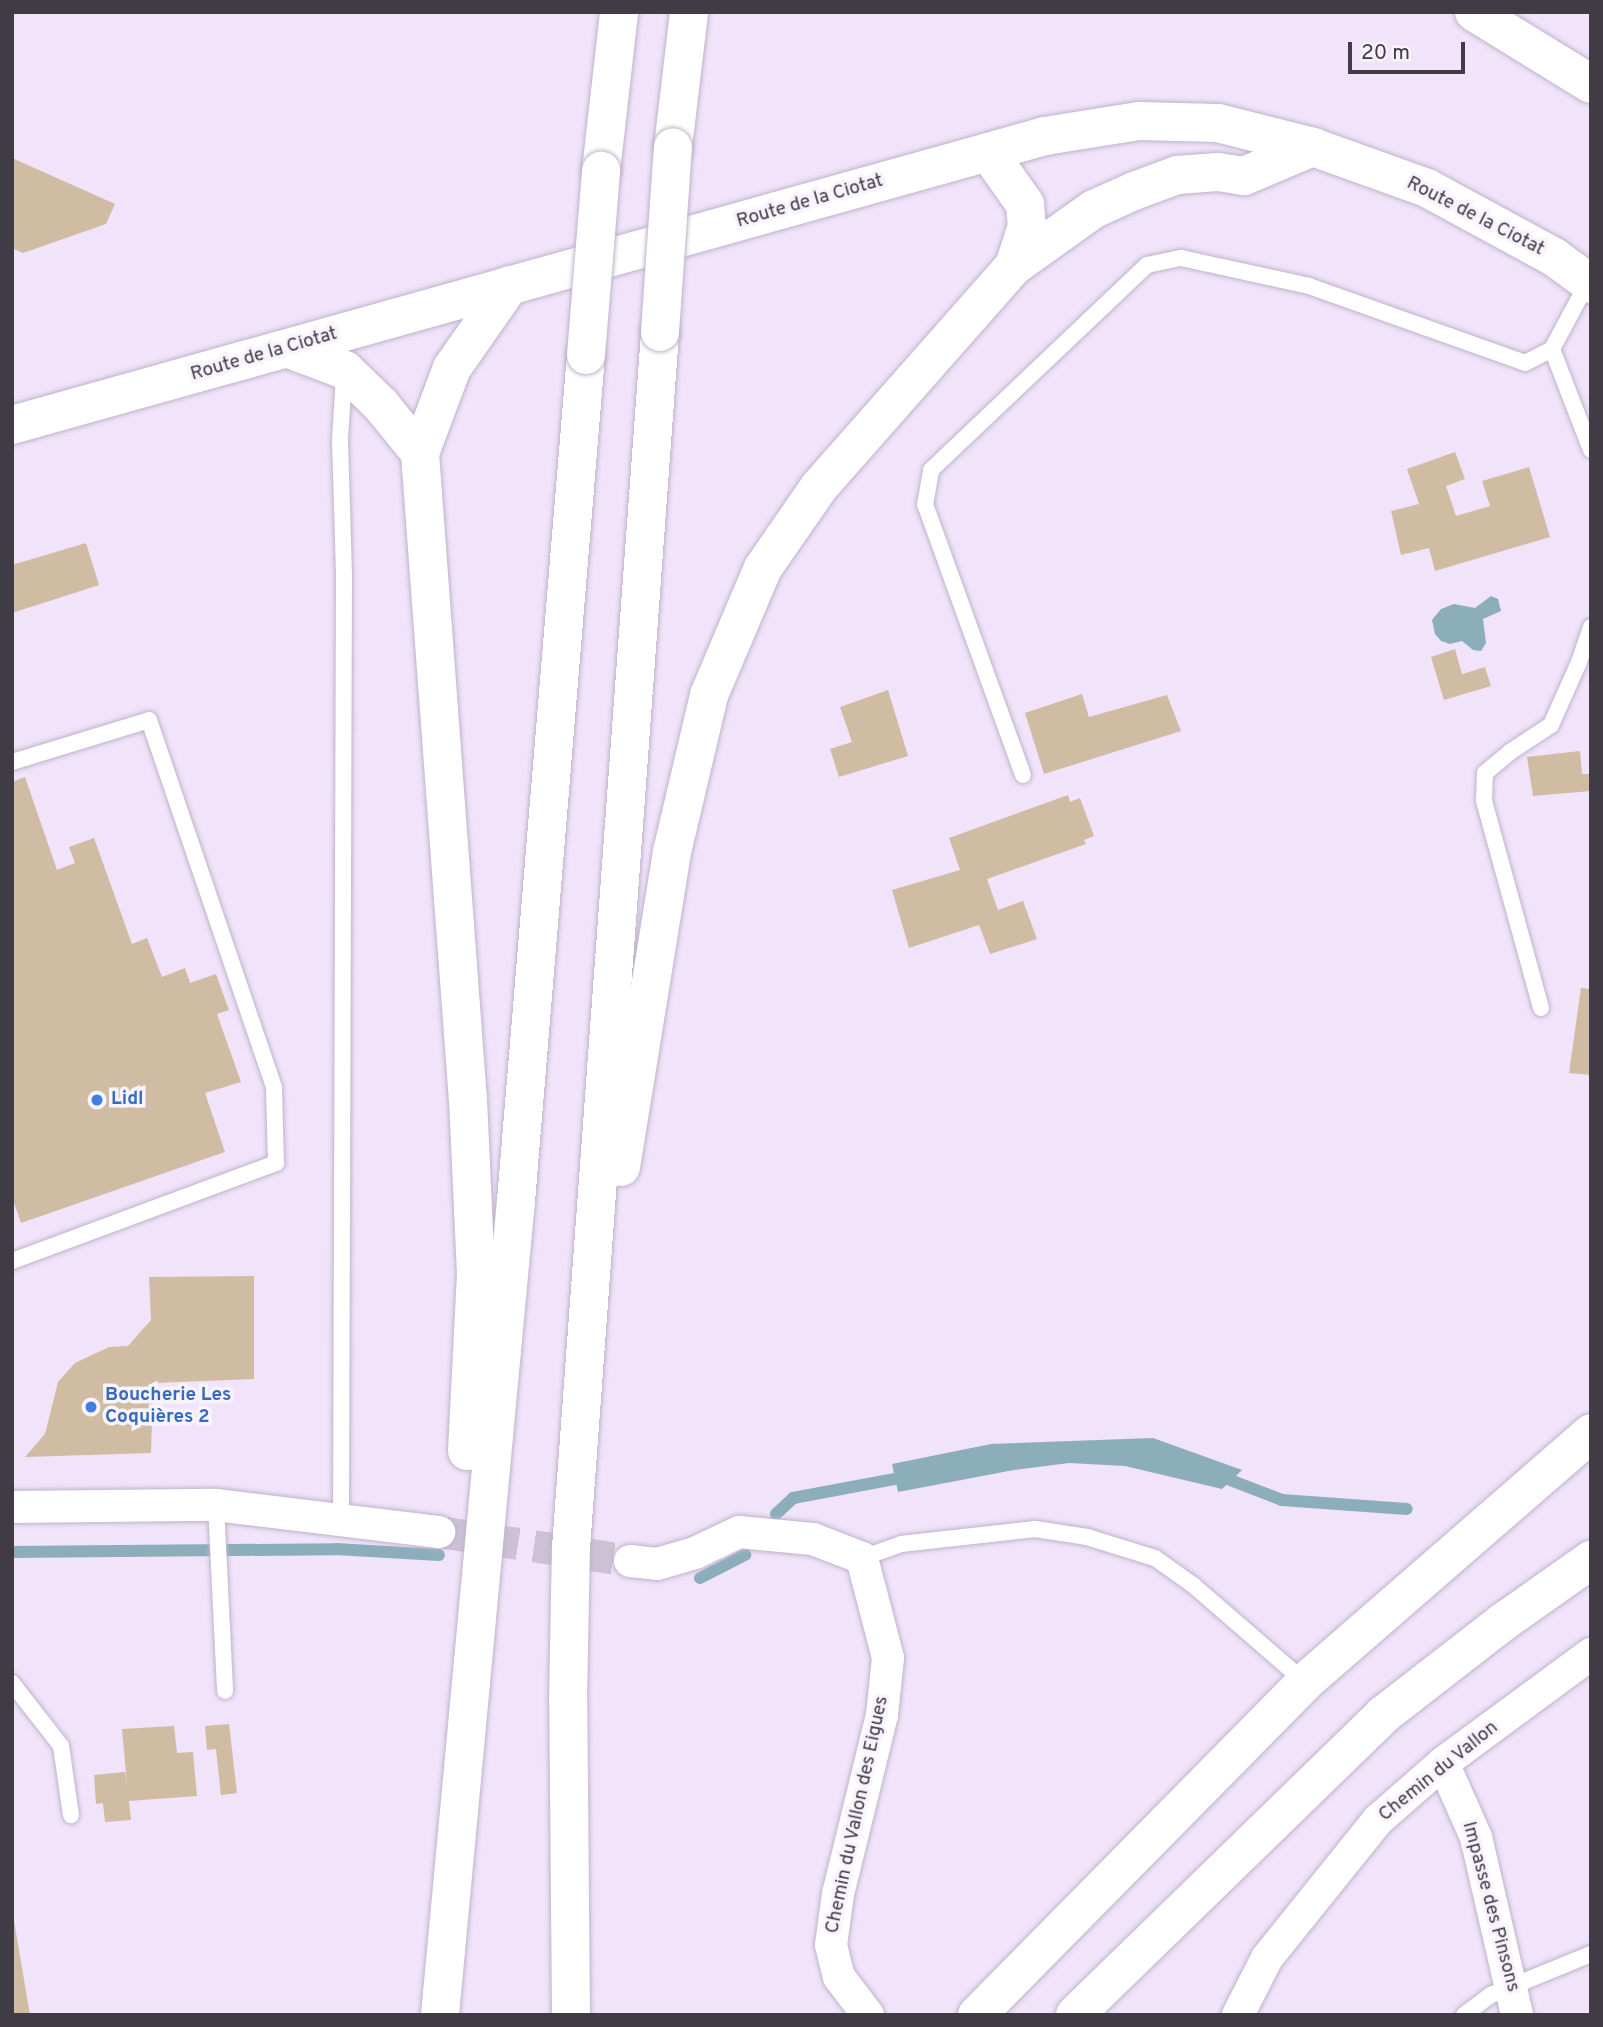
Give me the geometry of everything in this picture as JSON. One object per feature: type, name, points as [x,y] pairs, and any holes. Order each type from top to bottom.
[{"type":"main road","points":[[440,2015],[516,1201],[601,171],[619,12]]},
{"type":"main road","points":[[571,2015],[568,1701],[571,1548],[673,147],[689,12]]},
{"type":"main road","points":[[1474,12],[1591,84]]},
{"type":"main road","name":"Route de la Ciotat","points":[[12,425],[1045,136],[1139,121],[1218,123],[1313,147],[1427,188],[1553,257],[1589,283]]},
{"type":"main road","points":[[585,1373],[649,1010],[672,852],[709,695],[763,568],[819,487],[1014,266],[1094,209],[1134,191],[1177,175],[1218,172],[1244,176],[1313,147]]},
{"type":"main road","points":[[988,152],[1025,204],[1027,226],[1014,266]]},
{"type":"main road","points":[[448,1915],[476,1275],[468,1101],[420,453],[452,368],[510,285]]},
{"type":"main road","points":[[289,349],[345,370],[381,405],[420,453]]},
{"type":"main road","points":[[977,2015],[1305,1682],[1591,1433]]},
{"type":"main road","points":[[1074,2015],[1383,1715],[1503,1622],[1591,1560]]},
{"type":"street","points":[[12,1507],[216,1520],[341,1520],[439,1532]]},
{"type":"street","points":[[629,1561],[657,1564],[695,1553],[739,1532],[813,1539],[862,1558]]},
{"type":"street","name":"Chemin du Vallon des Eigues","points":[[862,1558],[888,1658],[882,1715],[838,1894],[831,1945],[839,1977],[867,2015]]},
{"type":"street","name":"Chemin du Vallon","points":[[1238,2015],[1267,1958],[1307,1905],[1378,1821],[1443,1763],[1591,1654]]},
{"type":"street","name":"Impasse des Pinsons","points":[[1443,1763],[1476,1837],[1515,2001]]},
{"type":"lane","points":[[1023,775],[925,505],[931,470],[1147,265],[1181,258],[1309,286],[1525,363],[1552,349],[1589,283]]},
{"type":"lane","points":[[1552,349],[1591,450]]},
{"type":"lane","points":[[341,1520],[344,575],[340,439],[345,370]]},
{"type":"lane","points":[[1541,1008],[1484,801],[1485,773],[1510,752],[1551,726],[1591,627]]},
{"type":"lane","points":[[12,762],[149,720],[274,1088],[276,1163],[12,1261]]},
{"type":"lane","points":[[216,1520],[225,1691]]},
{"type":"lane","points":[[862,1558],[901,1544],[1035,1529],[1087,1537],[1155,1558],[1193,1585],[1305,1682]]},
{"type":"lane","points":[[12,1683],[61,1746],[71,1815]]},
{"type":"lane","points":[[1464,2015],[1491,1995],[1515,2001],[1591,1954]]},
{"type":"water","points":[[1491,596],[1498,599],[1501,611],[1483,619],[1486,643],[1481,651],[1473,650],[1462,641],[1450,644],[1441,641],[1435,634],[1432,620],[1441,609],[1454,604],[1475,608]]},
{"type":"water","points":[[1153,1438],[1242,1470],[1222,1489],[1125,1466],[1069,1463],[1014,1470],[898,1492],[892,1464],[991,1444]]},
{"type":"building","points":[[12,158],[115,204],[106,224],[23,253],[12,248]]},
{"type":"building","points":[[1455,452],[1465,479],[1446,486],[1456,516],[1490,506],[1482,481],[1529,467],[1550,537],[1435,571],[1429,548],[1401,555],[1391,511],[1419,504],[1407,469]]},
{"type":"building","points":[[86,543],[99,585],[12,613],[12,565]]},
{"type":"building","points":[[1455,649],[1462,674],[1485,667],[1491,686],[1444,700],[1431,657]]},
{"type":"building","points":[[888,690],[908,756],[839,777],[830,749],[852,742],[840,707]]},
{"type":"building","points":[[1082,694],[1089,717],[1167,695],[1181,731],[1044,774],[1025,713]]},
{"type":"building","points":[[1580,751],[1582,774],[1591,774],[1591,791],[1533,796],[1527,757]]},
{"type":"building","points":[[25,777],[57,870],[75,863],[69,847],[94,838],[132,944],[147,938],[162,977],[185,968],[190,983],[216,974],[229,1010],[217,1014],[241,1082],[205,1093],[225,1152],[21,1223],[12,1197],[12,782]]},
{"type":"building","points":[[1068,795],[1070,802],[1080,798],[1094,836],[1084,840],[1086,844],[987,879],[998,910],[1023,901],[1037,939],[990,954],[979,925],[909,948],[892,890],[960,870],[949,838]]},
{"type":"building","points":[[1581,988],[1591,989],[1591,1075],[1569,1073]]},
{"type":"building","points":[[254,1276],[254,1379],[153,1383],[151,1453],[25,1457],[45,1434],[58,1382],[75,1363],[109,1347],[128,1346],[151,1320],[149,1277]]},
{"type":"building","points":[[229,1724],[237,1793],[221,1795],[216,1749],[207,1750],[205,1726]]},
{"type":"building","points":[[174,1726],[177,1753],[193,1752],[197,1796],[129,1801],[131,1820],[105,1822],[103,1803],[96,1804],[94,1775],[125,1772],[127,1785],[122,1729]]},
{"type":"building","points":[[14,1921],[30,2015],[12,2015]]},
{"type":"waterway","points":[[1217,1475],[1282,1500],[1407,1509]]},
{"type":"waterway","points":[[776,1514],[793,1498],[910,1476]]},
{"type":"waterway","points":[[12,1552],[336,1549],[439,1555]]},
{"type":"waterway","points":[[700,1578],[745,1555]]},
{"type":"tunnel","points":[[439,1532],[630,1561]]},
{"type":"place","name":"Lidl","points":[[97,1100]]},
{"type":"place","name":"Boucherie Les Coquières 2","points":[[91,1407]]}]
